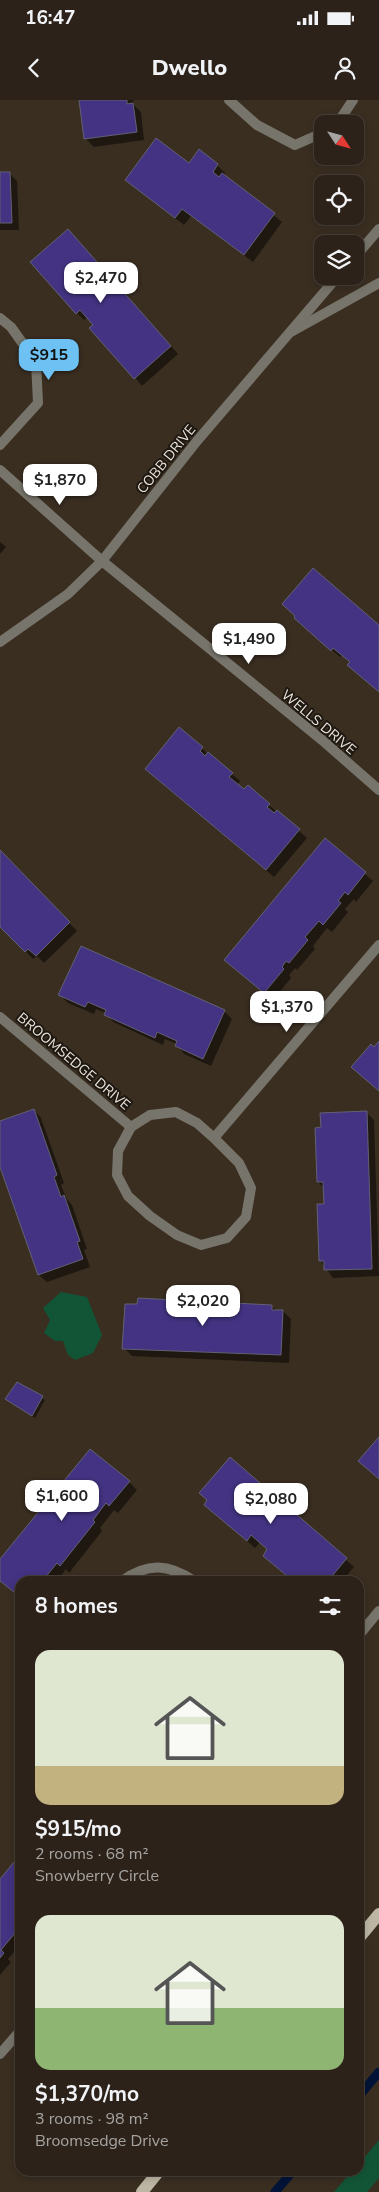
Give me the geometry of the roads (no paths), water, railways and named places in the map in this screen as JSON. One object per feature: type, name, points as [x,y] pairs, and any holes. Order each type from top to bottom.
[{"type":"main road","points":[[364,1932],[379,1914]]},
{"type":"main road","points":[[142,2192],[155,2176]]},
{"type":"street","points":[[229,100],[257,125],[295,145],[314,137]]},
{"type":"street","points":[[343,115],[353,100]]},
{"type":"street","points":[[364,246],[379,229]]},
{"type":"street","points":[[290,332],[379,283]]},
{"type":"street","name":"COBB DRIVE","points":[[0,642],[68,594],[102,561],[197,441],[330,285]]},
{"type":"street","points":[[0,318],[11,327],[36,362],[38,403],[0,445]]},
{"type":"street","name":"WELLS DRIVE","points":[[0,470],[102,561],[314,734],[379,790]]},
{"type":"street","points":[[214,1138],[379,945]]},
{"type":"street","name":"BROOMSEDGE DRIVE","points":[[0,1017],[131,1127]]},
{"type":"street","name":"BROOMSEDGE DRIVE","points":[[176,1112],[197,1123],[214,1138],[239,1163],[251,1188],[246,1217],[227,1238],[201,1245],[177,1235],[150,1216],[128,1196],[117,1175],[118,1151],[131,1127],[150,1115],[176,1112]]},
{"type":"street","points":[[130,1576],[140,1570],[160,1566],[180,1572],[186,1576]]},
{"type":"street","points":[[364,1629],[379,1611]]},
{"type":"street","points":[[0,2054],[15,2037]]},
{"type":"waterway","points":[[364,2090],[379,2072]]},
{"type":"waterway","points":[[275,2192],[289,2176]]}]
